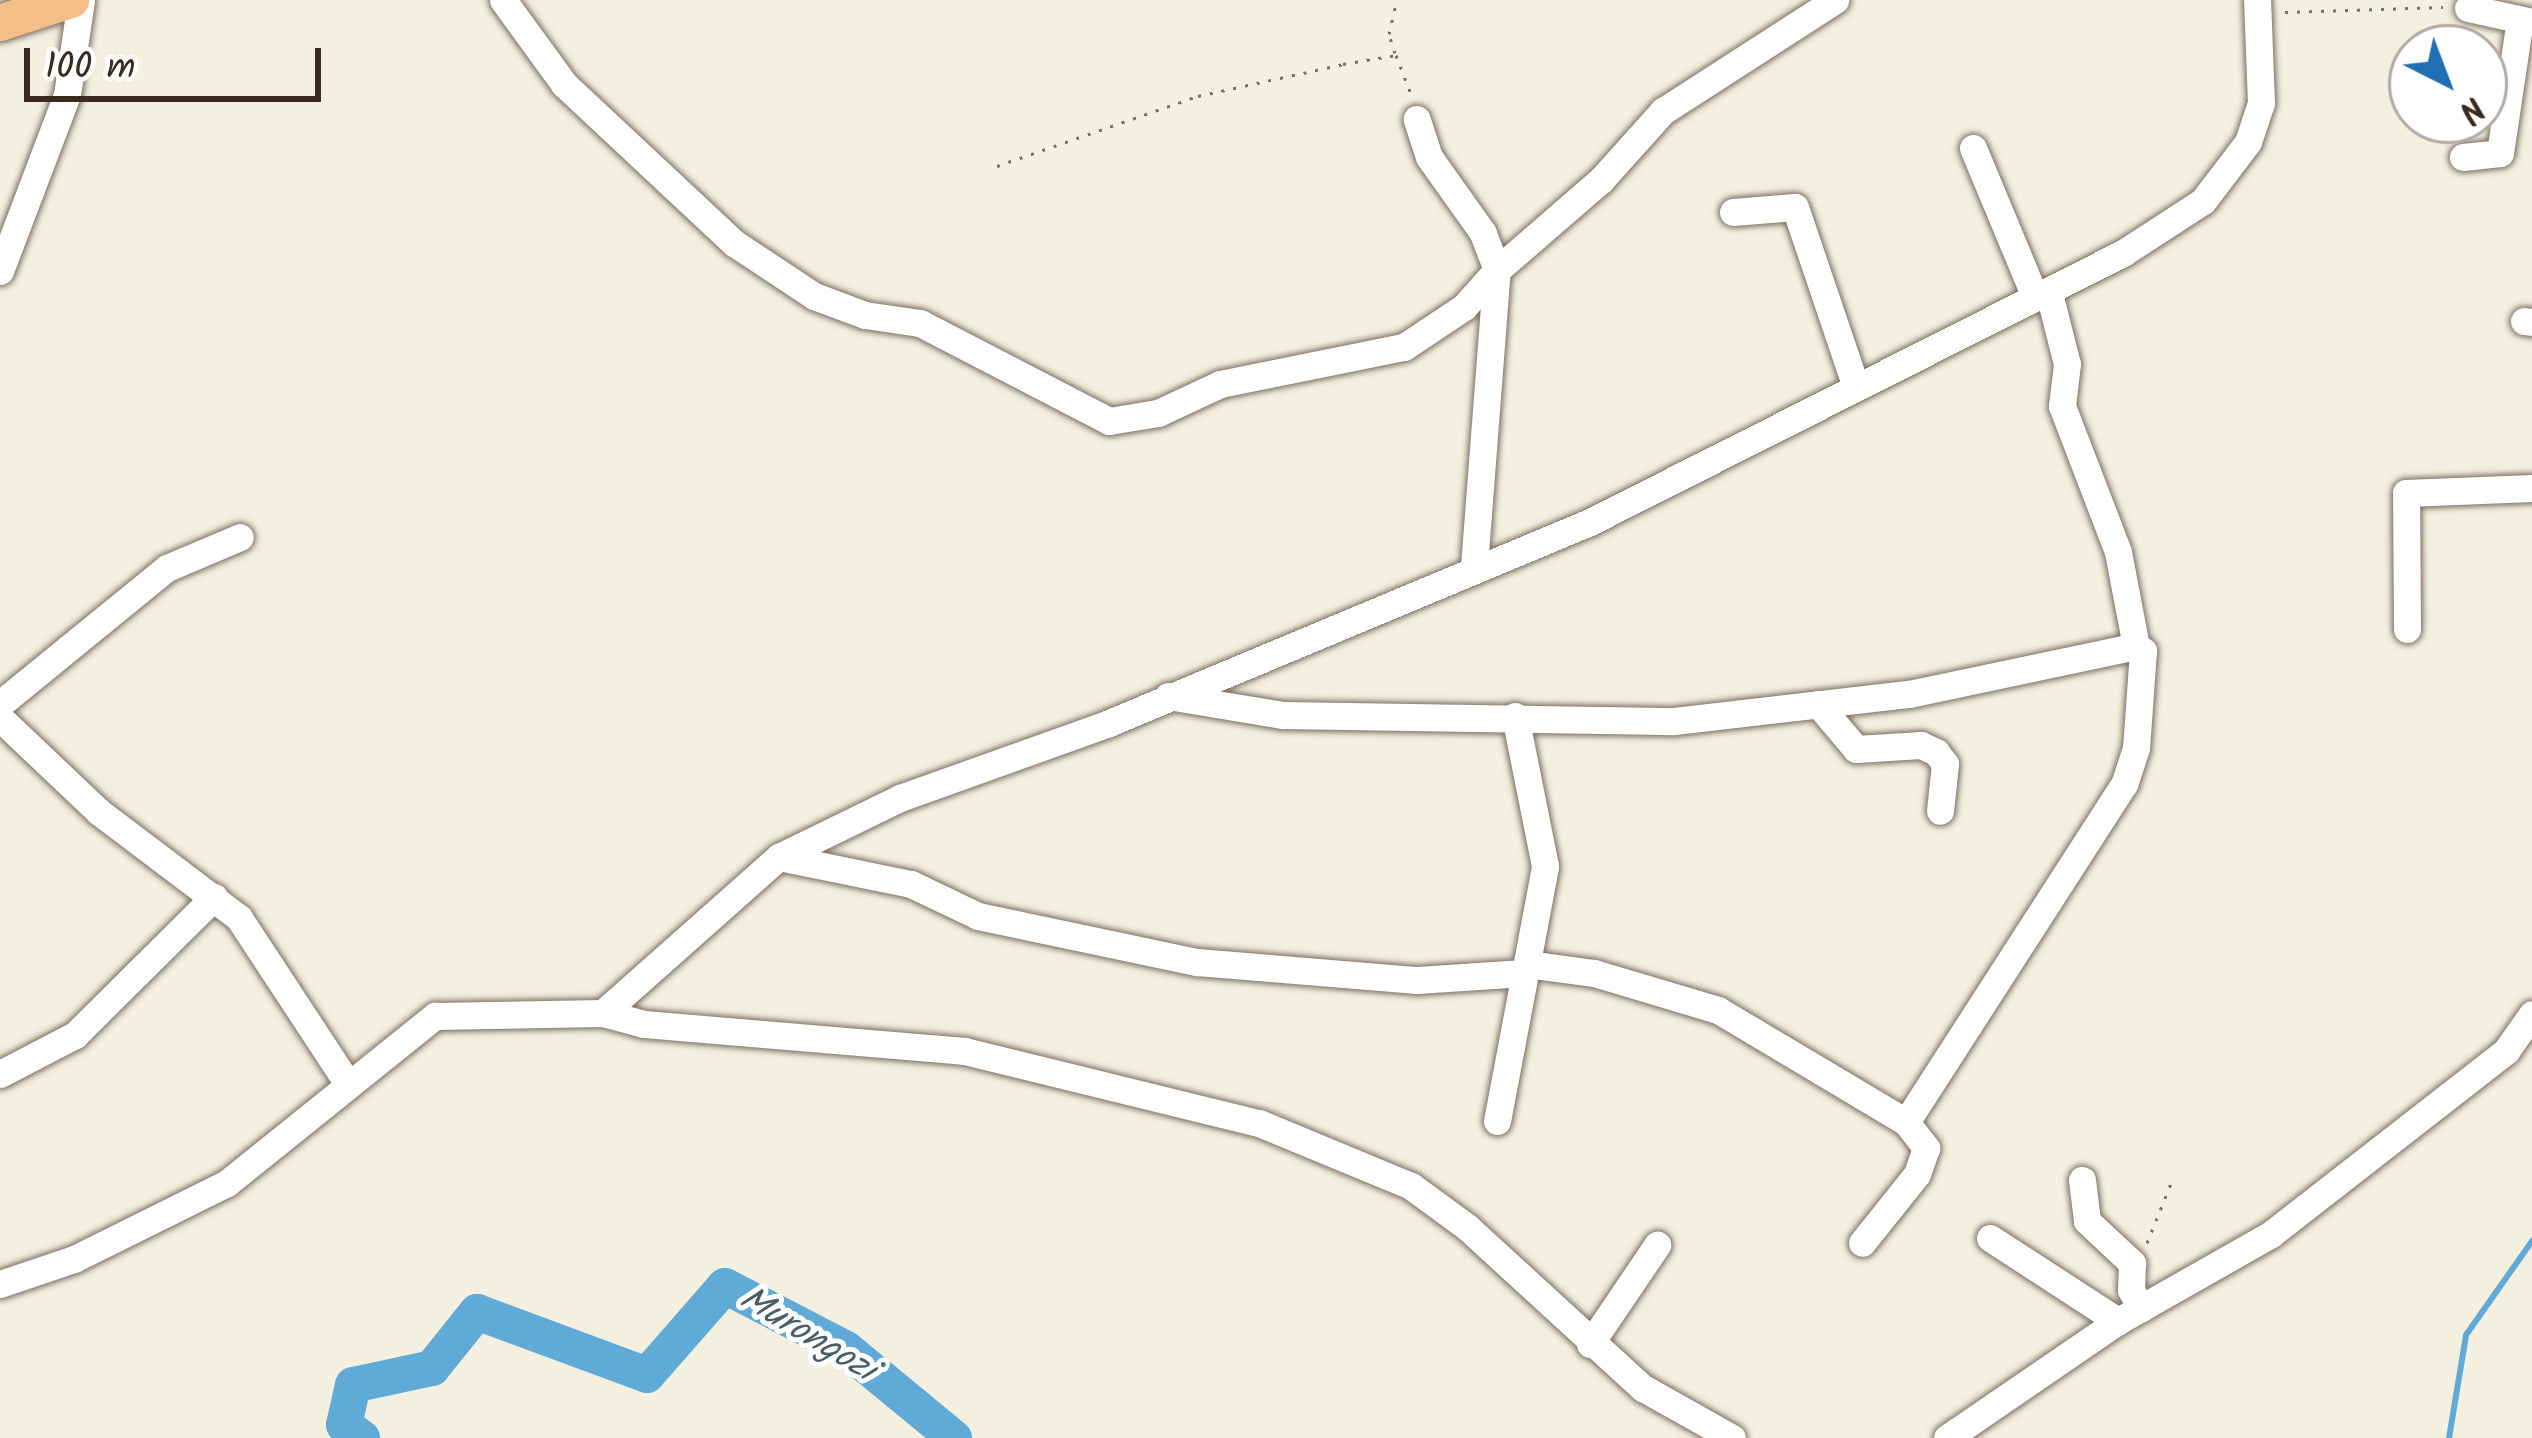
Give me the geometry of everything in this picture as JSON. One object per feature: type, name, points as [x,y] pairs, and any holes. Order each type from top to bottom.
[{"type":"main road","points":[[0,23],[58,2]]},
{"type":"street","points":[[502,0],[564,84],[734,243],[828,303],[920,322],[1109,421],[1158,412],[1220,384],[1419,341],[1601,180],[1663,111],[1835,0]]},
{"type":"street","points":[[0,271],[67,95],[58,2]]},
{"type":"street","points":[[602,1013],[779,857],[900,798],[1168,697],[1474,566],[1590,523],[2042,295],[2203,201],[2231,174],[2261,104],[2258,6]]},
{"type":"street","points":[[2463,157],[2500,153],[2526,20],[2468,8]]},
{"type":"street","points":[[1417,119],[1429,157],[1483,233],[1497,270],[1474,566]]},
{"type":"street","points":[[1906,1122],[2124,784],[2136,748],[2143,651],[2136,646],[2118,552],[2062,406],[2067,364],[2042,295],[1973,148]]},
{"type":"street","points":[[1733,212],[1795,207],[1856,387]]},
{"type":"street","points":[[2407,629],[2406,493],[2532,488]]},
{"type":"street","points":[[0,704],[167,568],[240,537]]},
{"type":"street","points":[[1168,697],[1282,715],[1674,722],[2018,674],[2136,646]]},
{"type":"street","points":[[1818,704],[1856,749],[1921,745],[1936,752],[1945,764],[1940,811]]},
{"type":"street","points":[[1497,1121],[1546,850],[1515,716]]},
{"type":"street","points":[[0,718],[100,812],[214,897],[268,951],[313,1040],[348,1084]]},
{"type":"street","points":[[779,857],[911,884],[978,916],[1197,962],[1417,980],[1526,968],[1594,974],[1718,1010],[1906,1122],[1926,1148],[1917,1174],[1862,1243]]},
{"type":"street","points":[[0,1074],[74,1035],[214,897]]},
{"type":"street","points":[[0,1284],[74,1259],[215,1190],[436,1016],[602,1013],[644,1024],[965,1051],[1259,1123],[1411,1186],[1468,1227],[1643,1388],[1732,1438]]},
{"type":"street","points":[[1947,1438],[2129,1314],[2271,1234],[2506,1051],[2532,1014]]},
{"type":"street","points":[[2082,1180],[2087,1221],[2132,1263],[2129,1314]]},
{"type":"street","points":[[1990,1238],[2129,1314]]},
{"type":"street","points":[[1590,1344],[1658,1245]]},
{"type":"path","points":[[1397,0],[1389,34],[1417,119]]},
{"type":"path","points":[[2258,6],[2309,11],[2413,5],[2468,8]]},
{"type":"path","points":[[997,166],[1198,96],[1396,55]]},
{"type":"path","points":[[2132,1263],[2171,1183]]},
{"type":"waterway","points":[[2449,1438],[2466,1335],[2532,1241]]},
{"type":"waterway","name":"Murongozi","points":[[362,1438],[344,1425],[353,1385],[432,1368],[477,1312],[647,1375],[725,1286],[846,1349],[954,1438]]}]
